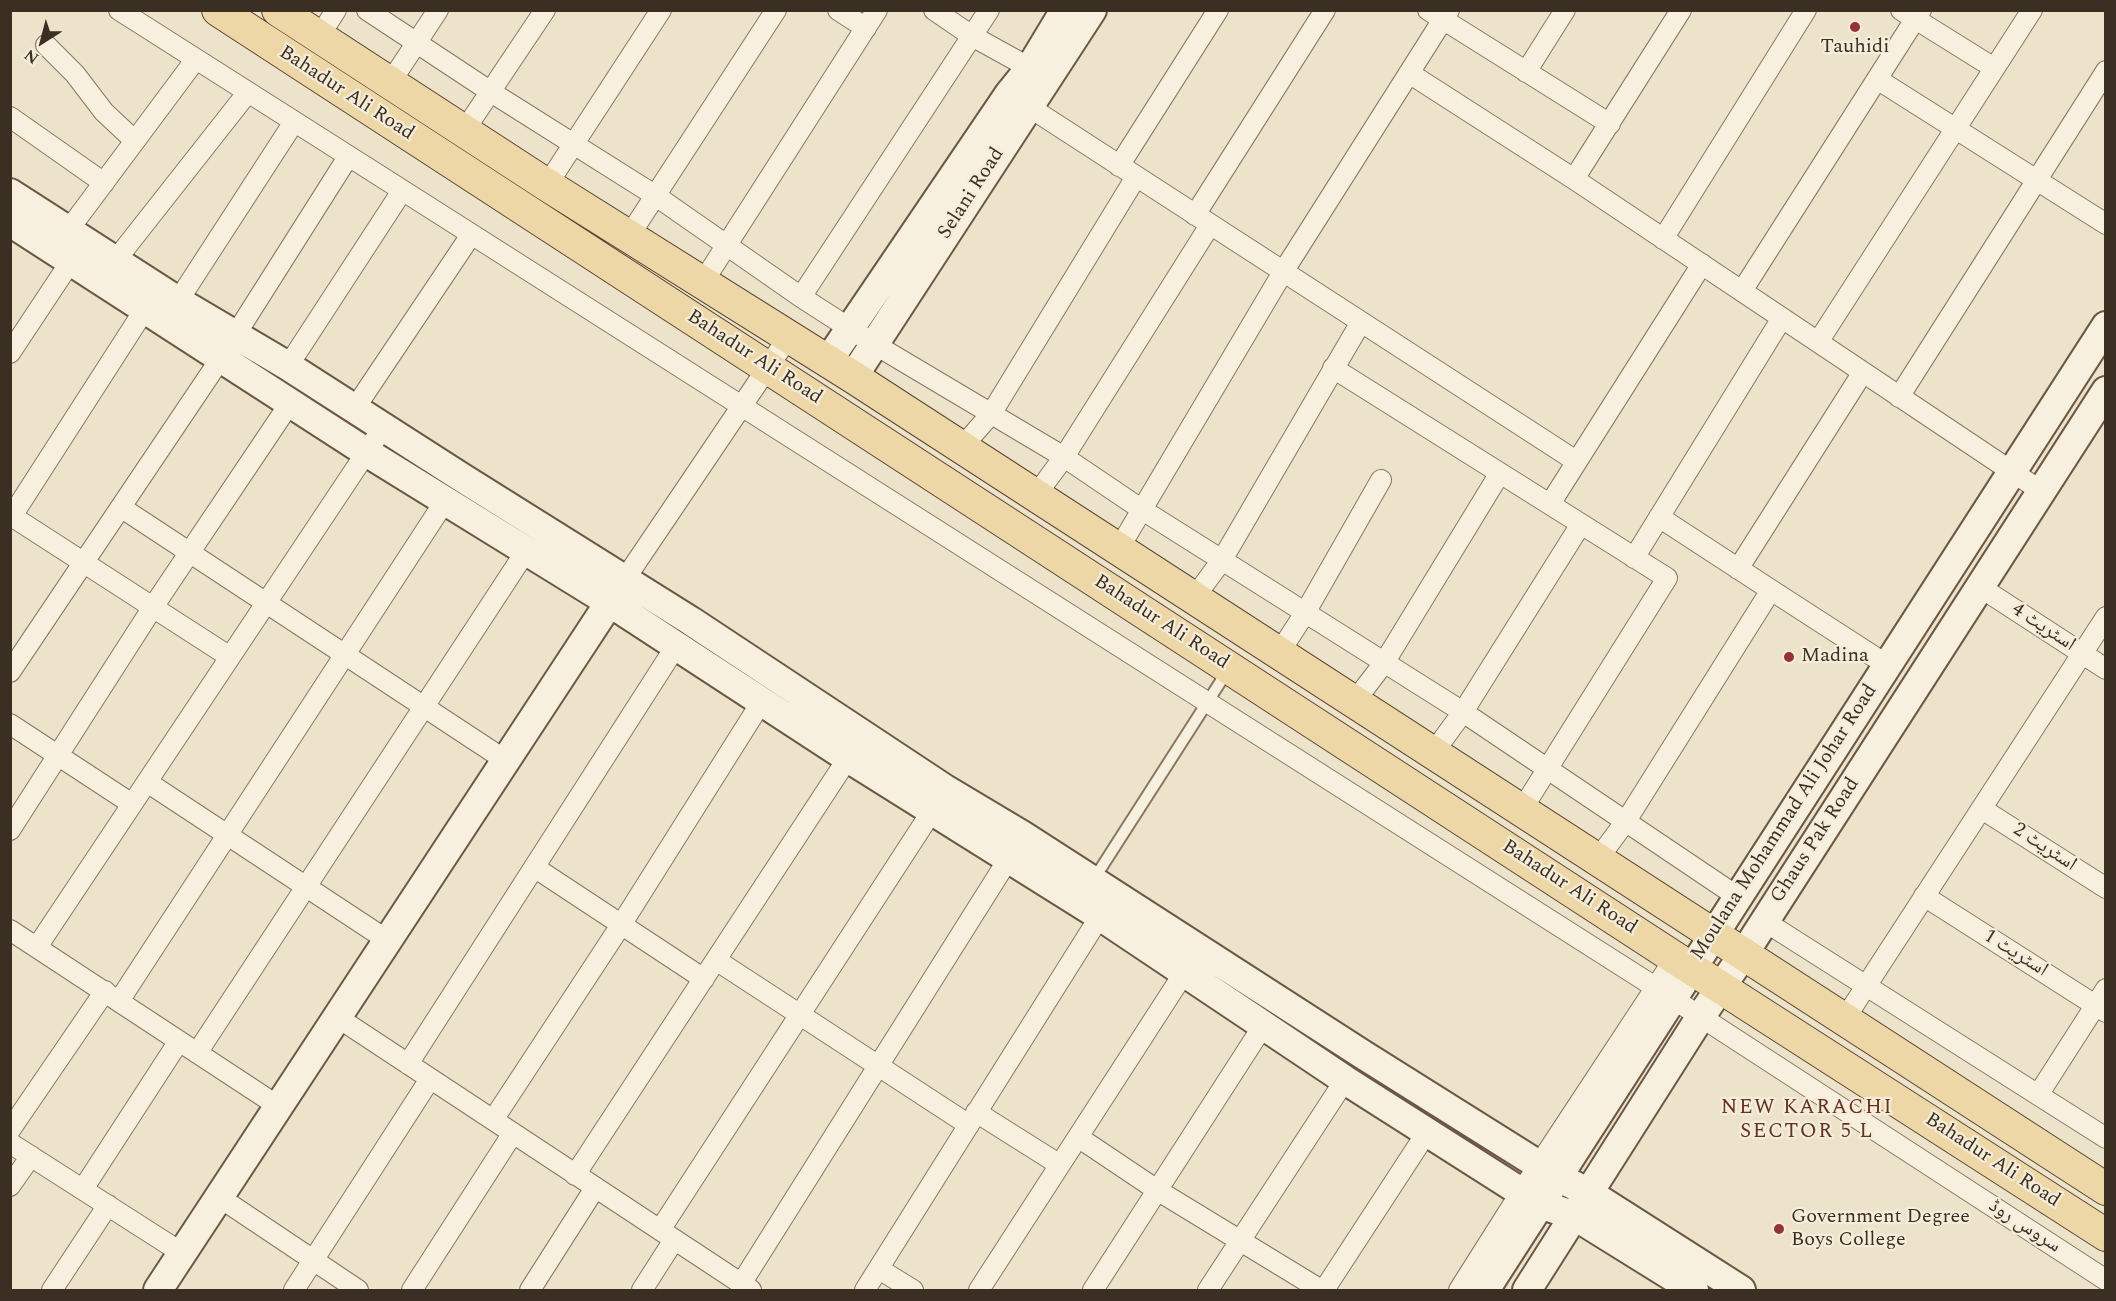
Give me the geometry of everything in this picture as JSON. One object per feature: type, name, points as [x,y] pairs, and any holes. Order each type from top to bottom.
[{"type":"main road","name":"Bahadur Ali Road","points":[[218,10],[2106,1235]]},
{"type":"main road","name":"Bahadur Ali Road","points":[[278,10],[548,185],[962,447],[2106,1189]]},
{"type":"street","name":"سروس روڈ","points":[[119,10],[348,158],[1664,992],[2106,1280]]},
{"type":"street","points":[[319,37],[336,10]]},
{"type":"street","points":[[367,10],[491,92],[656,196],[801,297],[1065,457],[1141,509],[1463,712],[1738,897]]},
{"type":"street","points":[[390,83],[438,10]]},
{"type":"street","points":[[464,131],[545,10]]},
{"type":"street","points":[[548,185],[661,10]]},
{"type":"street","points":[[629,236],[776,10]]},
{"type":"street","points":[[838,10],[866,28]]},
{"type":"street","points":[[703,282],[877,10]]},
{"type":"street","points":[[934,10],[972,36],[1030,68]]},
{"type":"street","points":[[801,297],[989,10]]},
{"type":"street","name":"Selani Road","points":[[1019,100],[1030,68],[1065,10]]},
{"type":"street","name":"Selani Road","points":[[840,369],[1019,100],[1092,10]]},
{"type":"street","points":[[1119,166],[1218,10]]},
{"type":"street","points":[[1036,495],[1065,457],[1325,10]]},
{"type":"street","points":[[1526,72],[1565,10]]},
{"type":"street","points":[[1574,179],[1681,10]]},
{"type":"street","points":[[1663,238],[1806,10]]},
{"type":"street","points":[[1818,342],[2032,10]]},
{"type":"street","points":[[1743,291],[1877,79],[1912,13],[1994,68]]},
{"type":"street","points":[[1118,550],[1283,272],[1409,73],[1440,14],[1526,72],[1610,124]]},
{"type":"street","points":[[46,45],[75,74],[104,112],[135,141]]},
{"type":"street","points":[[10,353],[64,247],[104,183],[196,59]]},
{"type":"street","points":[[1899,397],[2106,72]]},
{"type":"street","points":[[1409,73],[1574,179],[2042,491]]},
{"type":"street","points":[[1877,79],[2106,224]]},
{"type":"street","points":[[116,261],[248,93]]},
{"type":"street","points":[[1019,100],[1576,461]]},
{"type":"street","points":[[10,117],[104,183]]},
{"type":"street","points":[[178,301],[294,122]]},
{"type":"street","points":[[236,334],[348,158]]},
{"type":"street","points":[[962,447],[991,414],[1136,177]]},
{"type":"street","points":[[288,366],[402,191]]},
{"type":"street","points":[[10,193],[64,247],[145,309],[366,452],[609,602],[932,811],[1009,858],[1101,898],[1549,1171],[1582,1204],[1688,1289]]},
{"type":"street","points":[[10,222],[64,247],[116,261],[178,301],[288,366],[625,579],[945,789],[1022,835],[1101,898],[1184,973],[1345,1080],[1531,1198],[1582,1204],[1741,1290]]},
{"type":"street","points":[[355,408],[471,235]]},
{"type":"street","points":[[1550,504],[1702,264]]},
{"type":"street","points":[[145,309],[11,516],[230,657]]},
{"type":"street","points":[[1634,558],[1782,318]]},
{"type":"street","points":[[1194,598],[1222,560],[1361,322]]},
{"type":"street","name":"Moulana Mohammad Ali Johar Road","points":[[1485,1290],[1531,1198],[1684,962],[1713,936],[2106,326]]},
{"type":"street","points":[[158,1290],[609,602],[789,336]]},
{"type":"street","points":[[10,672],[221,358]]},
{"type":"street","points":[[1333,368],[1668,578],[1521,811]]},
{"type":"street","points":[[1738,569],[1863,372]]},
{"type":"street","name":"Ghaus Pak Road","points":[[1527,1290],[1701,1016],[1743,955],[2106,391]]},
{"type":"street","points":[[10,830],[153,607],[290,403]]},
{"type":"street","points":[[37,947],[384,426]]},
{"type":"street","points":[[1354,702],[1384,663],[1500,473]]},
{"type":"street","points":[[1279,653],[1305,613],[1381,480]]},
{"type":"street","points":[[10,1130],[112,996],[228,835],[445,501]]},
{"type":"street","points":[[122,508],[505,760]]},
{"type":"street","points":[[1659,517],[1887,665]]},
{"type":"street","points":[[1433,753],[1463,712],[1581,524]]},
{"type":"street","points":[[197,1053],[526,551]]},
{"type":"street","name":"اسٹریٹ 4","points":[[1980,587],[2106,669]]},
{"type":"street","points":[[1597,860],[1626,821],[1771,590]]},
{"type":"street","points":[[1844,1020],[2106,617]]},
{"type":"street","points":[[408,1064],[676,646]]},
{"type":"street","points":[[493,1120],[621,925],[762,701]]},
{"type":"street","points":[[10,724],[132,804]]},
{"type":"street","points":[[575,1175],[848,758]]},
{"type":"street","points":[[147,782],[387,940]]},
{"type":"street","name":"اسٹریٹ 2","points":[[1982,808],[2106,888]]},
{"type":"street","points":[[642,1290],[667,1235],[800,1015],[932,811]]},
{"type":"street","points":[[337,1017],[746,1287],[878,1066],[1009,858]]},
{"type":"street","points":[[534,867],[704,979]]},
{"type":"street","name":"اسٹریٹ 1","points":[[1924,896],[2102,1002]]},
{"type":"street","points":[[865,1290],[973,1118],[1101,898]]},
{"type":"street","points":[[1764,921],[2106,1138]]},
{"type":"street","points":[[10,930],[278,1106]]},
{"type":"street","points":[[716,960],[878,1066],[1060,1165]]},
{"type":"street","points":[[979,1290],[1184,973]]},
{"type":"street","points":[[2038,1095],[2102,1002]]},
{"type":"street","points":[[1093,1290],[1263,1026]]},
{"type":"street","points":[[83,1189],[179,1041]]},
{"type":"street","points":[[294,1290],[430,1079]]},
{"type":"street","points":[[1208,1290],[1345,1080]]},
{"type":"street","points":[[1078,1137],[1157,1190],[1323,1290],[1427,1132]]},
{"type":"street","points":[[412,1290],[513,1133]]},
{"type":"street","points":[[10,1143],[182,1253]]},
{"type":"street","points":[[10,1186],[31,1156]]},
{"type":"street","points":[[530,1290],[595,1188]]},
{"type":"street","points":[[219,1197],[358,1290]]},
{"type":"street","points":[[1460,1290],[1531,1198]]},
{"type":"street","points":[[52,1290],[108,1205]]},
{"type":"street","points":[[879,1269],[913,1290]]},
{"type":"lane","points":[[1101,898],[1207,703],[1230,667]]},
{"type":"place","name":"Tauhidi","points":[[1855,27]]},
{"type":"place","name":"Madina","points":[[1789,657]]},
{"type":"place","name":"Government Degree Boys College","points":[[1779,1229]]},
{"type":"district","name":"NEW KARACHI SECTOR 5 L","points":[[1807,1121]]}]
